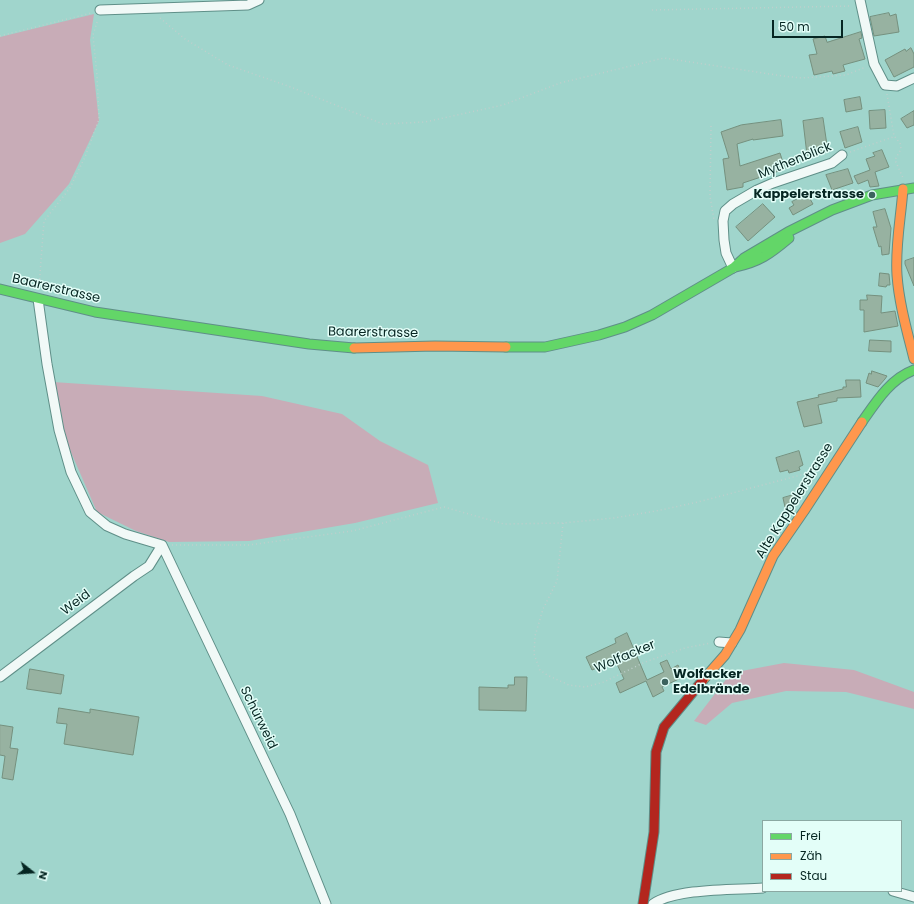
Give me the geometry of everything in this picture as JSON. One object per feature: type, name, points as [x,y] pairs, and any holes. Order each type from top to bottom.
[{"type":"street","points":[[100,10],[248,5],[258,0]]},
{"type":"street","points":[[861,3],[874,64],[885,85],[897,86],[914,78]]},
{"type":"street","name":"Mythenblick","points":[[733,268],[726,254],[724,240],[723,221],[725,211],[733,204],[757,190],[832,163],[842,155]]},
{"type":"street","name":"Baarerstrasse","points":[[0,289],[95,312],[344,348],[545,347],[599,335],[639,321],[733,268],[753,263],[773,252],[807,223],[832,210],[872,196],[914,188]]},
{"type":"street","points":[[903,189],[897,274],[901,304],[914,359]]},
{"type":"street","points":[[38,299],[47,364],[59,430],[71,472],[90,512],[106,526],[125,534],[162,545]]},
{"type":"street","name":"Alte Kappelerstrasse","points":[[643,904],[654,832],[656,752],[664,727],[725,655],[740,630],[773,556],[804,511],[857,428],[888,388],[906,373],[914,370]]},
{"type":"street","name":"Weid","points":[[0,677],[149,566],[162,545]]},
{"type":"street","name":"Schürweid","points":[[162,545],[290,814],[326,904]]},
{"type":"street","points":[[718,642],[732,643]]},
{"type":"street","points":[[653,904],[660,899],[689,892],[762,888]]},
{"type":"street","points":[[896,892],[914,897]]},
{"type":"path","points":[[652,10],[861,3]]},
{"type":"path","points":[[148,8],[185,39],[228,65],[288,86],[383,124],[425,122],[504,105],[560,83],[664,58],[801,78],[846,75],[874,64]]},
{"type":"path","points":[[0,36],[100,10]]},
{"type":"path","points":[[38,299],[44,221],[70,188],[85,156],[99,119],[93,35],[100,10]]},
{"type":"path","points":[[885,85],[894,136],[900,143],[901,149],[895,160],[904,182],[903,189]]},
{"type":"path","points":[[711,126],[710,196],[714,222]]},
{"type":"path","points":[[842,155],[894,136]]},
{"type":"path","points":[[162,545],[249,545],[352,531],[444,507],[504,524],[563,523],[614,518],[698,502],[817,471]]},
{"type":"path","name":"Wolfacker","points":[[563,523],[557,581],[543,609],[535,636],[534,654],[540,670],[547,675],[569,685],[585,687],[604,682],[645,662],[685,648],[718,642]]},
{"type":"shaded area","points":[[94,14],[90,40],[99,121],[69,184],[25,234],[0,243],[0,37]]},
{"type":"shaded area","points":[[53,382],[262,396],[342,414],[380,441],[428,465],[438,503],[355,523],[249,541],[169,542],[136,531],[97,512],[60,427]]},
{"type":"shaded area","points":[[784,663],[854,670],[914,692],[914,709],[846,692],[786,691],[732,703],[706,725],[694,721],[731,673]]},
{"type":"building","points":[[889,13],[890,16],[896,14],[899,32],[874,36],[870,17]]},
{"type":"building","points":[[861,32],[862,38],[859,39],[865,59],[843,65],[845,71],[833,74],[832,71],[814,75],[809,55],[817,54],[813,39],[825,36],[827,42]]},
{"type":"building","points":[[911,48],[914,54],[914,67],[894,77],[885,60],[905,49],[906,51]]},
{"type":"building","points":[[860,97],[862,109],[846,112],[844,100]]},
{"type":"building","points":[[885,110],[886,128],[870,129],[869,111]]},
{"type":"building","points":[[914,111],[914,125],[907,128],[901,119]]},
{"type":"building","points":[[823,118],[828,152],[807,155],[803,121]]},
{"type":"building","points":[[781,120],[783,136],[753,139],[737,144],[740,166],[780,153],[785,169],[743,183],[743,187],[727,190],[723,159],[729,158],[721,132],[741,125]]},
{"type":"building","points":[[858,127],[862,142],[845,148],[840,132]]},
{"type":"building","points":[[882,150],[889,167],[875,172],[879,186],[870,187],[868,180],[858,184],[854,176],[870,170],[866,159],[875,156],[873,153]]},
{"type":"building","points":[[848,169],[853,183],[832,190],[826,175]]},
{"type":"building","points":[[807,194],[813,204],[793,215],[789,208],[794,205],[792,202]]},
{"type":"building","points":[[763,204],[775,217],[748,241],[736,227]]},
{"type":"building","points":[[885,209],[891,228],[889,254],[882,255],[881,246],[879,247],[873,227],[877,227],[873,212]]},
{"type":"building","points":[[914,258],[914,286],[905,261]]},
{"type":"building","points":[[880,273],[889,274],[890,285],[887,285],[886,287],[879,286]]},
{"type":"building","points":[[867,295],[882,296],[881,313],[895,311],[898,326],[864,332],[864,310],[860,310],[860,300],[867,300]]},
{"type":"building","points":[[870,340],[891,341],[891,352],[869,351]]},
{"type":"building","points":[[872,371],[887,376],[878,387],[866,383],[869,373],[871,374]]},
{"type":"building","points":[[846,380],[860,380],[861,397],[837,398],[837,401],[818,405],[822,423],[804,427],[797,402],[843,389],[843,387],[846,387]]},
{"type":"building","points":[[799,451],[803,465],[799,467],[800,470],[789,473],[788,470],[780,472],[776,458]]},
{"type":"building","points":[[797,494],[799,503],[785,507],[783,498]]},
{"type":"building","points":[[627,633],[647,680],[664,672],[660,663],[667,660],[671,669],[678,665],[683,677],[662,687],[664,691],[653,697],[646,681],[620,693],[616,683],[624,679],[615,660],[592,670],[586,657],[616,643],[615,639]]},
{"type":"building","points":[[30,669],[64,675],[61,694],[27,689]]},
{"type":"building","points":[[515,677],[527,677],[526,711],[479,710],[479,687],[508,688],[508,685],[514,685]]},
{"type":"building","points":[[59,708],[90,713],[90,709],[139,717],[133,755],[64,744],[67,724],[57,723]]},
{"type":"building","points":[[0,725],[13,727],[10,748],[18,749],[13,780],[2,778],[5,756],[0,755]]},
{"type":"traffic: fast","points":[[506,347],[545,347],[599,335],[625,327],[652,315],[733,268],[744,258],[788,232],[832,210],[872,195],[914,188]]},
{"type":"traffic: fast","points":[[735,267],[751,263],[764,257],[789,238]]},
{"type":"traffic: fast","points":[[0,289],[95,312],[309,344],[354,348]]},
{"type":"traffic: fast","points":[[862,422],[884,392],[898,379],[914,370]]},
{"type":"traffic: slow","points":[[903,189],[897,242],[897,275],[901,306],[914,359]]},
{"type":"traffic: slow","points":[[354,348],[435,346],[506,347]]},
{"type":"traffic: slow","points":[[703,680],[725,655],[740,630],[773,556],[862,422]]},
{"type":"traffic: jam","points":[[643,904],[654,832],[656,752],[664,727],[703,680]]},
{"type":"place","name":"Kappelerstrasse","points":[[872,195]]},
{"type":"place","name":"Wolfacker Edelbrände","points":[[665,682]]}]
